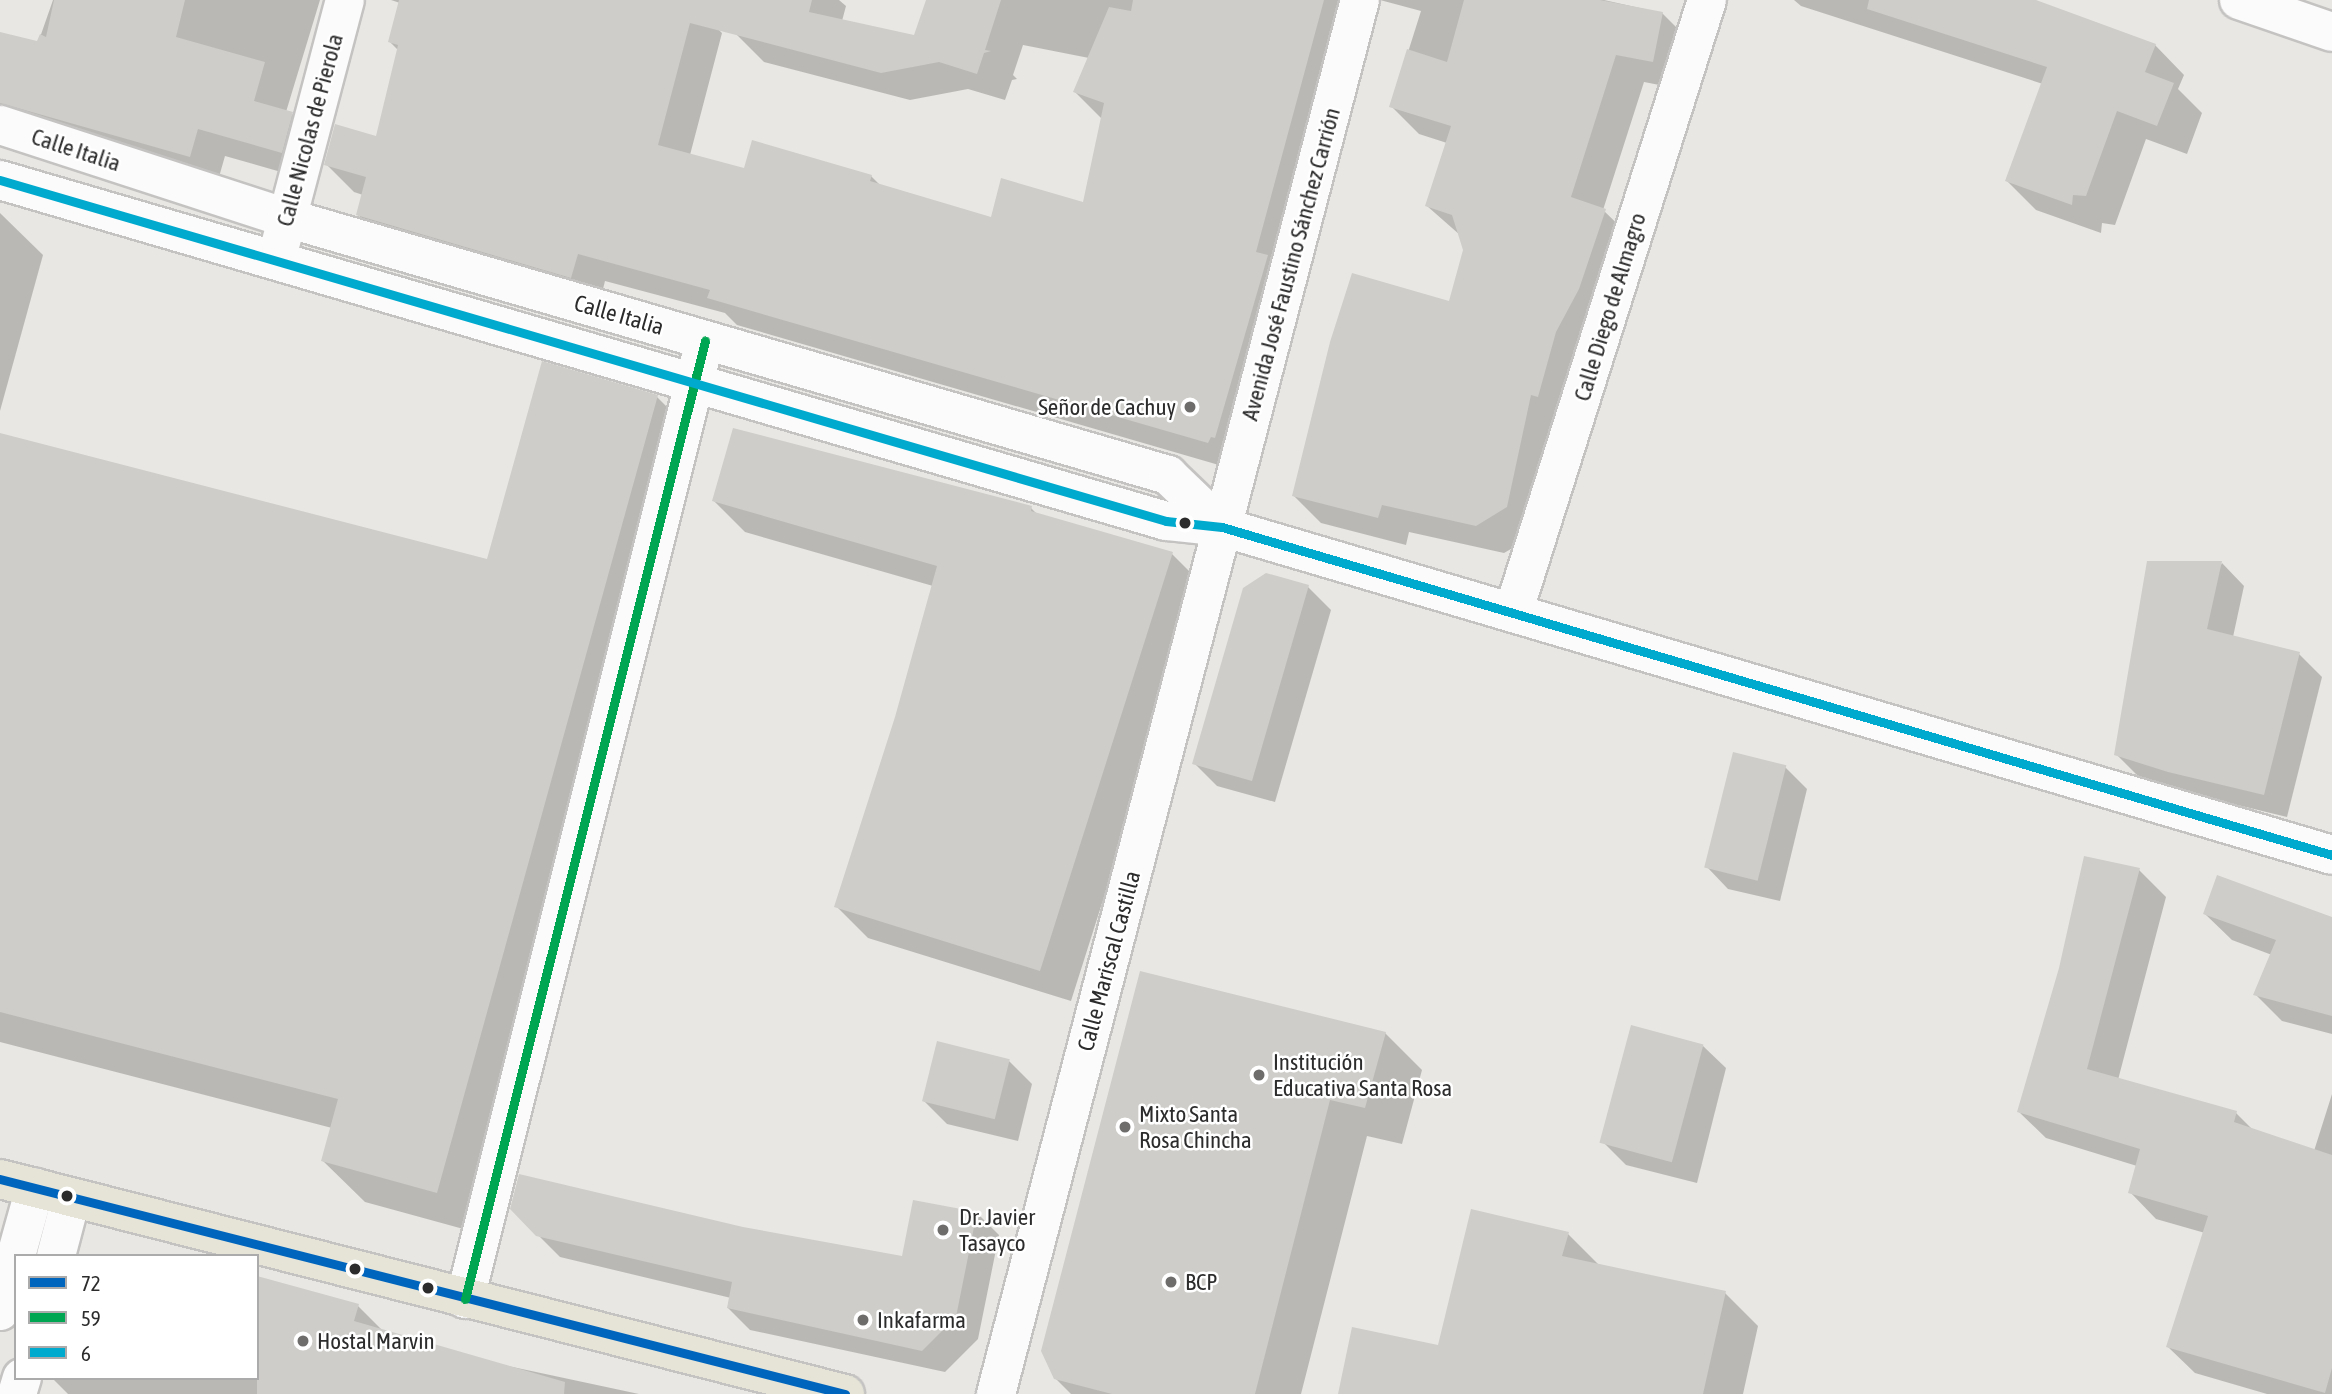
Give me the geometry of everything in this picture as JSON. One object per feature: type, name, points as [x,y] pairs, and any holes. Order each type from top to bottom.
[{"type":"main road","points":[[18,1184],[845,1394]]},
{"type":"street","name":"Calle Nicolas de Pierola","points":[[276,261],[345,0]]},
{"type":"street","name":"Avenida José Faustino Sánchez Carrión","points":[[1222,527],[1360,0]]},
{"type":"street","name":"Calle Diego de Almagro","points":[[1513,613],[1707,0]]},
{"type":"street","points":[[2239,0],[2332,32]]},
{"type":"street","name":"Calle Italia","points":[[0,125],[287,218],[1168,475],[1222,527]]},
{"type":"street","name":"Calle Italia","points":[[0,180],[1166,521],[1222,527],[2332,855]]},
{"type":"street","points":[[465,1299],[705,341]]},
{"type":"street","name":"Calle Mariscal Castilla","points":[[996,1394],[1222,527]]},
{"type":"street","points":[[16,1254],[18,1184]]},
{"type":"street","points":[[56,1254],[71,1199]]},
{"type":"street","points":[[0,1311],[14,1263]]},
{"type":"building","points":[[54,0],[185,0],[176,37],[265,62],[254,101],[293,112],[282,153],[198,129],[190,157],[0,103],[0,32],[37,41],[40,34],[46,37]]},
{"type":"building","points":[[399,0],[812,0],[809,12],[914,35],[926,0],[1001,0],[985,50],[991,51],[984,53],[977,74],[939,62],[881,73],[690,23],[658,145],[744,168],[752,140],[872,175],[870,181],[991,217],[1001,178],[1083,202],[1104,103],[1073,92],[1109,7],[1131,11],[1133,0],[1324,0],[1256,252],[1268,255],[1215,438],[1211,437],[1208,443],[707,298],[710,290],[578,254],[571,278],[356,215],[366,177],[324,165],[335,124],[376,136],[398,45],[388,42]]},
{"type":"building","points":[[1464,0],[1600,0],[1663,12],[1653,62],[1616,55],[1571,197],[1606,209],[1579,289],[1556,332],[1538,397],[1531,395],[1507,507],[1476,526],[1382,505],[1378,518],[1292,496],[1330,342],[1352,273],[1449,301],[1463,250],[1452,215],[1425,206],[1451,126],[1389,107],[1407,49],[1447,62]]},
{"type":"building","points":[[1869,0],[2036,0],[2156,44],[2145,72],[2174,83],[2157,126],[2117,111],[2086,196],[2073,195],[2072,205],[2005,181],[2047,67],[1867,9]]},
{"type":"building","points":[[542,361],[658,395],[437,1193],[321,1161],[338,1099],[0,1012],[0,433],[487,559]]},
{"type":"building","points":[[733,428],[1032,506],[1031,511],[1173,552],[1040,971],[834,907],[895,717],[937,566],[712,501]]},
{"type":"building","points":[[2147,561],[2222,561],[2207,629],[2300,652],[2264,795],[2168,772],[2114,755]]},
{"type":"building","points":[[1266,573],[1309,585],[1252,781],[1192,764],[1243,588]]},
{"type":"building","points":[[1733,752],[1786,765],[1758,881],[1704,867]]},
{"type":"building","points":[[2084,856],[2140,868],[2087,1069],[2237,1111],[2234,1122],[2332,1155],[2332,1368],[2325,1393],[2166,1347],[2208,1216],[2128,1193],[2140,1149],[2017,1112],[2059,968]]},
{"type":"building","points":[[2217,875],[2332,917],[2332,1016],[2253,995],[2276,940],[2203,914]]},
{"type":"building","points":[[1140,971],[1386,1032],[1365,1108],[1330,1100],[1255,1394],[1112,1394],[1054,1379],[1041,1351]]},
{"type":"building","points":[[1631,1025],[1703,1044],[1672,1162],[1599,1143]]},
{"type":"building","points":[[937,1041],[1010,1059],[995,1119],[922,1101]]},
{"type":"building","points":[[519,1174],[743,1227],[902,1256],[913,1200],[977,1212],[956,1317],[922,1351],[727,1308],[732,1282],[536,1236],[510,1209]]},
{"type":"building","points":[[1471,1209],[1569,1232],[1562,1256],[1726,1291],[1703,1394],[1338,1394],[1352,1327],[1438,1345]]},
{"type":"building","points":[[259,1277],[359,1304],[354,1321],[565,1382],[564,1394],[257,1394]]},
{"type":"transit line","name":"6","points":[[0,180],[1166,521],[1222,527],[2332,855]]},
{"type":"transit line","name":"59","points":[[465,1299],[705,341]]},
{"type":"transit line","name":"72","points":[[0,1179],[845,1394]]},
{"type":"place","name":"Señor de Cachuy","points":[[1190,407]]},
{"type":"place","name":"Institución Educativa Santa Rosa","points":[[1259,1075]]},
{"type":"place","name":"Mixto Santa Rosa Chincha","points":[[1125,1127]]},
{"type":"place","name":"Dr. Javier Tasayco","points":[[943,1230]]},
{"type":"place","name":"BCP","points":[[1171,1282]]},
{"type":"place","name":"Inkafarma","points":[[863,1320]]},
{"type":"place","name":"Hostal Marvin","points":[[303,1341]]}]
